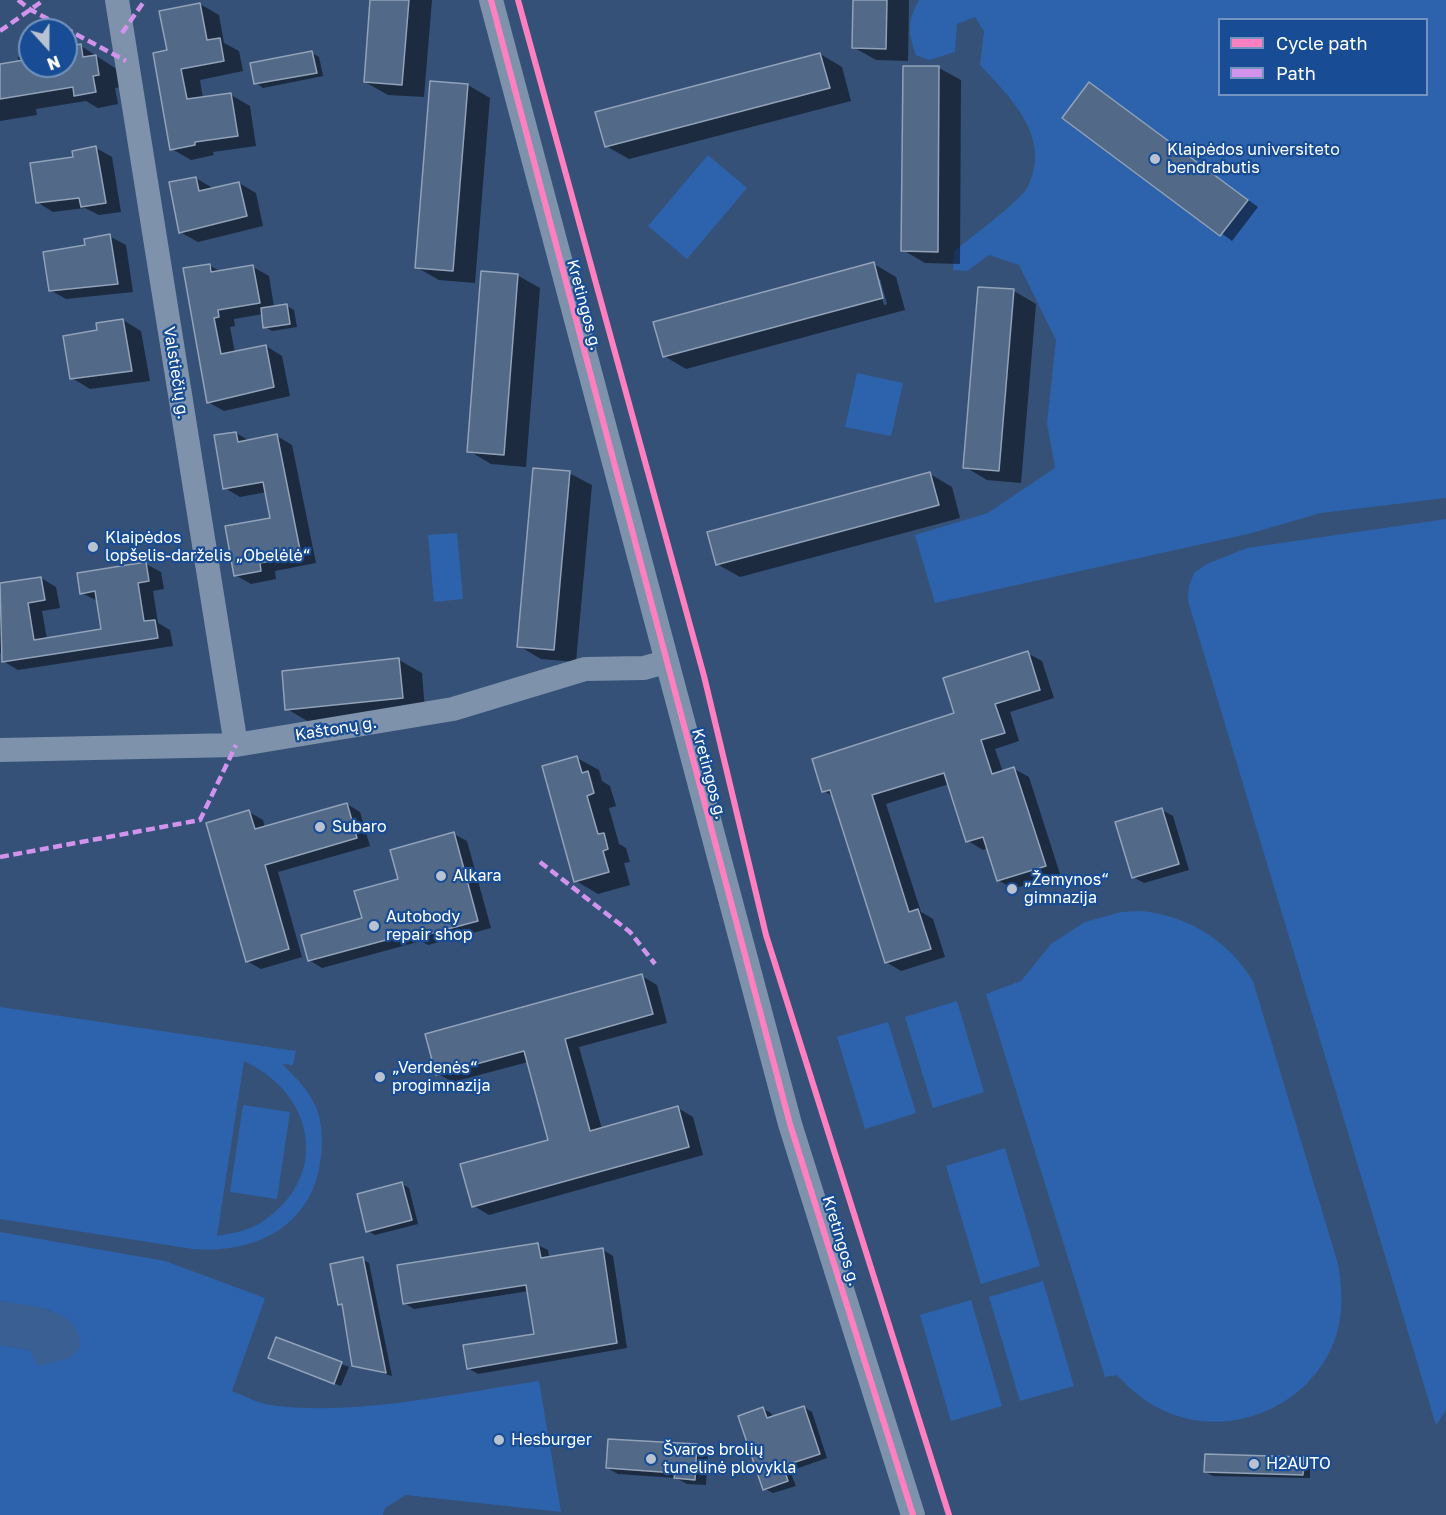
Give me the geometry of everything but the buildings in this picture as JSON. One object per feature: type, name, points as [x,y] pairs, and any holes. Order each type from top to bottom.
[{"type":"street","name":"Valstiečių g.","points":[[117,0],[236,745]]},
{"type":"street","name":"Kretingos g.","points":[[490,0],[790,1124],[913,1515]]},
{"type":"street","name":"Kaštonų g.","points":[[0,750],[236,745],[453,709],[585,669],[644,668],[665,662]]},
{"type":"shaded area","points":[[919,0],[1446,0],[1446,498],[1321,513],[1248,534],[935,603],[915,535],[988,513],[1055,468],[1047,423],[1056,340],[1019,265],[989,255],[967,271],[953,270],[954,251],[1023,194],[1034,170],[1035,153],[1032,137],[1016,106],[980,65],[984,31],[975,17],[957,24],[955,52],[929,60],[916,55],[911,40],[911,21]]},
{"type":"shaded area","points":[[708,155],[747,188],[687,259],[648,226]]},
{"type":"shaded area","points":[[857,373],[903,383],[891,436],[845,427]]},
{"type":"shaded area","points":[[1446,519],[1446,1410],[1436,1425],[1188,601],[1189,586],[1194,573],[1207,564],[1247,548]]},
{"type":"shaded area","points":[[457,533],[463,599],[434,602],[428,535]]},
{"type":"shaded area","points":[[1142,911],[1176,919],[1206,933],[1232,954],[1253,981],[1338,1264],[1341,1291],[1340,1319],[1332,1346],[1319,1370],[1300,1390],[1278,1405],[1253,1416],[1227,1421],[1199,1421],[1172,1414],[1142,1398],[1117,1375],[1105,1377],[986,994],[1021,981],[1051,944],[1085,922],[1121,912]]},
{"type":"shaded area","points":[[957,1001],[984,1092],[933,1108],[905,1017]]},
{"type":"shaded area","points":[[0,1007],[296,1051],[293,1065],[282,1064],[305,1089],[316,1107],[321,1125],[322,1150],[316,1180],[307,1201],[294,1218],[278,1231],[239,1246],[193,1249],[0,1219]],"holes":[[[244,1061],[268,1076],[286,1094],[299,1114],[306,1137],[305,1160],[298,1182],[284,1203],[262,1222],[246,1230],[217,1236]]]},
{"type":"shaded area","points":[[888,1022],[916,1113],[865,1129],[837,1037]]},
{"type":"shaded area","points":[[243,1105],[290,1112],[277,1199],[230,1192]]},
{"type":"shaded area","points":[[1005,1148],[1040,1266],[981,1284],[946,1166]]},
{"type":"shaded area","points":[[0,1232],[165,1261],[265,1298],[232,1391],[265,1404],[302,1408],[370,1406],[539,1381],[561,1512],[406,1495],[385,1508],[383,1515],[0,1515],[0,1345],[29,1350],[51,1310],[0,1301]]},
{"type":"shaded area","points":[[1043,1281],[1074,1386],[1020,1401],[989,1297]]},
{"type":"shaded area","points":[[971,1300],[1002,1406],[951,1421],[920,1315]]},
{"type":"shaded area","points":[[0,1301],[39,1307],[64,1316],[79,1334],[80,1348],[70,1358],[38,1366],[29,1350],[0,1345]]},
{"type":"marked path","points":[[18,0],[31,10],[126,61]]},
{"type":"marked path","points":[[0,31],[44,0]]},
{"type":"marked path","points":[[122,33],[145,0]]},
{"type":"marked path","points":[[0,857],[200,820],[236,745]]},
{"type":"marked path","points":[[540,862],[630,932],[655,964]]},
{"type":"cycle path","points":[[491,0],[790,1124],[913,1515]]},
{"type":"cycle path","points":[[518,0],[704,676],[766,935],[949,1515]]},
{"type":"place","name":"Klaipėdos universiteto bendrabutis","points":[[1155,159]]},
{"type":"place","name":"Klaipėdos lopšelis-darželis „Obelėlė“","points":[[93,547]]},
{"type":"place","name":"Subaro","points":[[320,827]]},
{"type":"place","name":"Alkara","points":[[441,876]]},
{"type":"place","name":"„Žemynos“ gimnazija","points":[[1012,889]]},
{"type":"place","name":"Autobody repair shop","points":[[374,926]]},
{"type":"place","name":"„Verdenės“ progimnazija","points":[[380,1077]]},
{"type":"place","name":"Hesburger","points":[[499,1440]]},
{"type":"place","name":"Švaros brolių tunelinė plovykla","points":[[651,1459]]},
{"type":"place","name":"H2AUTO","points":[[1254,1464]]}]
